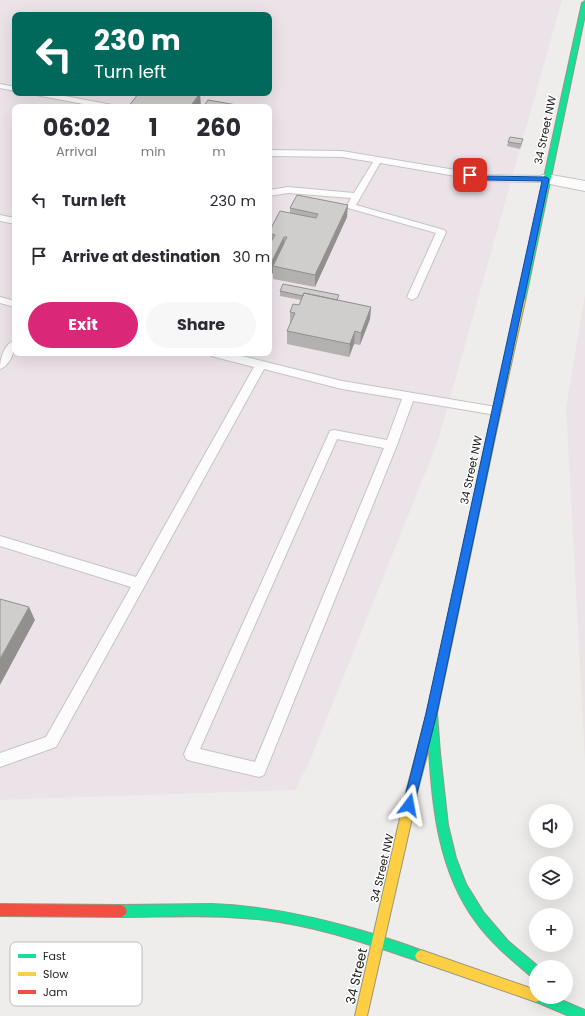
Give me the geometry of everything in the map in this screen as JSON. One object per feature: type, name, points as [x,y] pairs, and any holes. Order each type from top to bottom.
[{"type":"main road","name":"34 Street NW","points":[[377,942],[432,713],[585,3]]},
{"type":"main road","points":[[432,713],[440,820],[444,843],[458,878],[484,925],[508,952],[529,968]]},
{"type":"main road","points":[[0,910],[244,912],[277,915],[304,921],[377,942],[529,994]]},
{"type":"main road","name":"34 Street","points":[[361,1016],[377,942]]},
{"type":"main road","points":[[573,1001],[585,1009]]},
{"type":"main road","points":[[555,1004],[585,1016]]},
{"type":"street","points":[[546,179],[585,186]]},
{"type":"lane","points":[[575,46],[585,48]]},
{"type":"lane","points":[[0,86],[12,88]]},
{"type":"lane","points":[[52,96],[96,104]]},
{"type":"lane","points":[[272,152],[342,154],[485,178],[546,179]]},
{"type":"lane","points":[[378,160],[351,206],[441,232],[412,298]]},
{"type":"lane","points":[[272,193],[288,190],[356,196]]},
{"type":"lane","points":[[0,218],[12,220]]},
{"type":"lane","points":[[0,300],[12,303]]},
{"type":"lane","points":[[0,365],[12,348]]},
{"type":"lane","points":[[227,356],[342,385],[496,412]]},
{"type":"lane","points":[[0,760],[51,742],[261,364]]},
{"type":"lane","points":[[391,446],[334,434],[191,754],[259,770],[391,446],[409,396]]},
{"type":"lane","points":[[0,541],[140,584]]},
{"type":"shaded area","points":[[0,0],[562,0],[438,441],[309,763],[295,790],[0,800]]},
{"type":"shaded area","points":[[585,294],[585,762],[566,407]]},
{"type":"building","points":[[137,96],[198,96],[192,104],[130,104]]},
{"type":"building","points":[[208,100],[231,104],[205,104]]},
{"type":"building","points":[[510,137],[523,139],[521,144],[508,142]]},
{"type":"building","points":[[297,195],[348,205],[315,275],[273,266],[287,237],[284,237],[272,261],[272,240],[275,235],[272,234],[272,226],[280,211],[316,218],[318,214],[290,208]]},
{"type":"building","points":[[283,284],[339,295],[337,300],[304,293],[303,296],[280,291]]},
{"type":"building","points":[[304,293],[371,307],[361,333],[355,331],[350,344],[287,331],[295,313],[290,312],[293,304],[299,305]]},
{"type":"building","points":[[0,599],[29,607],[0,659]]},
{"type":"traffic: fast","points":[[521,301],[585,3]]},
{"type":"traffic: fast","points":[[411,796],[432,713],[491,437]]},
{"type":"traffic: fast","points":[[432,713],[437,791],[442,825],[450,858],[462,888],[480,917],[504,945],[529,967]]},
{"type":"traffic: fast","points":[[121,911],[212,910],[266,914],[325,926],[421,956]]},
{"type":"traffic: fast","points":[[555,1004],[585,1016]]},
{"type":"traffic: slow","points":[[491,437],[521,301]]},
{"type":"traffic: slow","points":[[361,1016],[411,796]]},
{"type":"traffic: slow","points":[[421,956],[529,994]]},
{"type":"traffic: jam","points":[[0,910],[121,911]]},
{"type":"route","points":[[409,805],[432,713],[546,179],[485,178],[470,175]]}]
